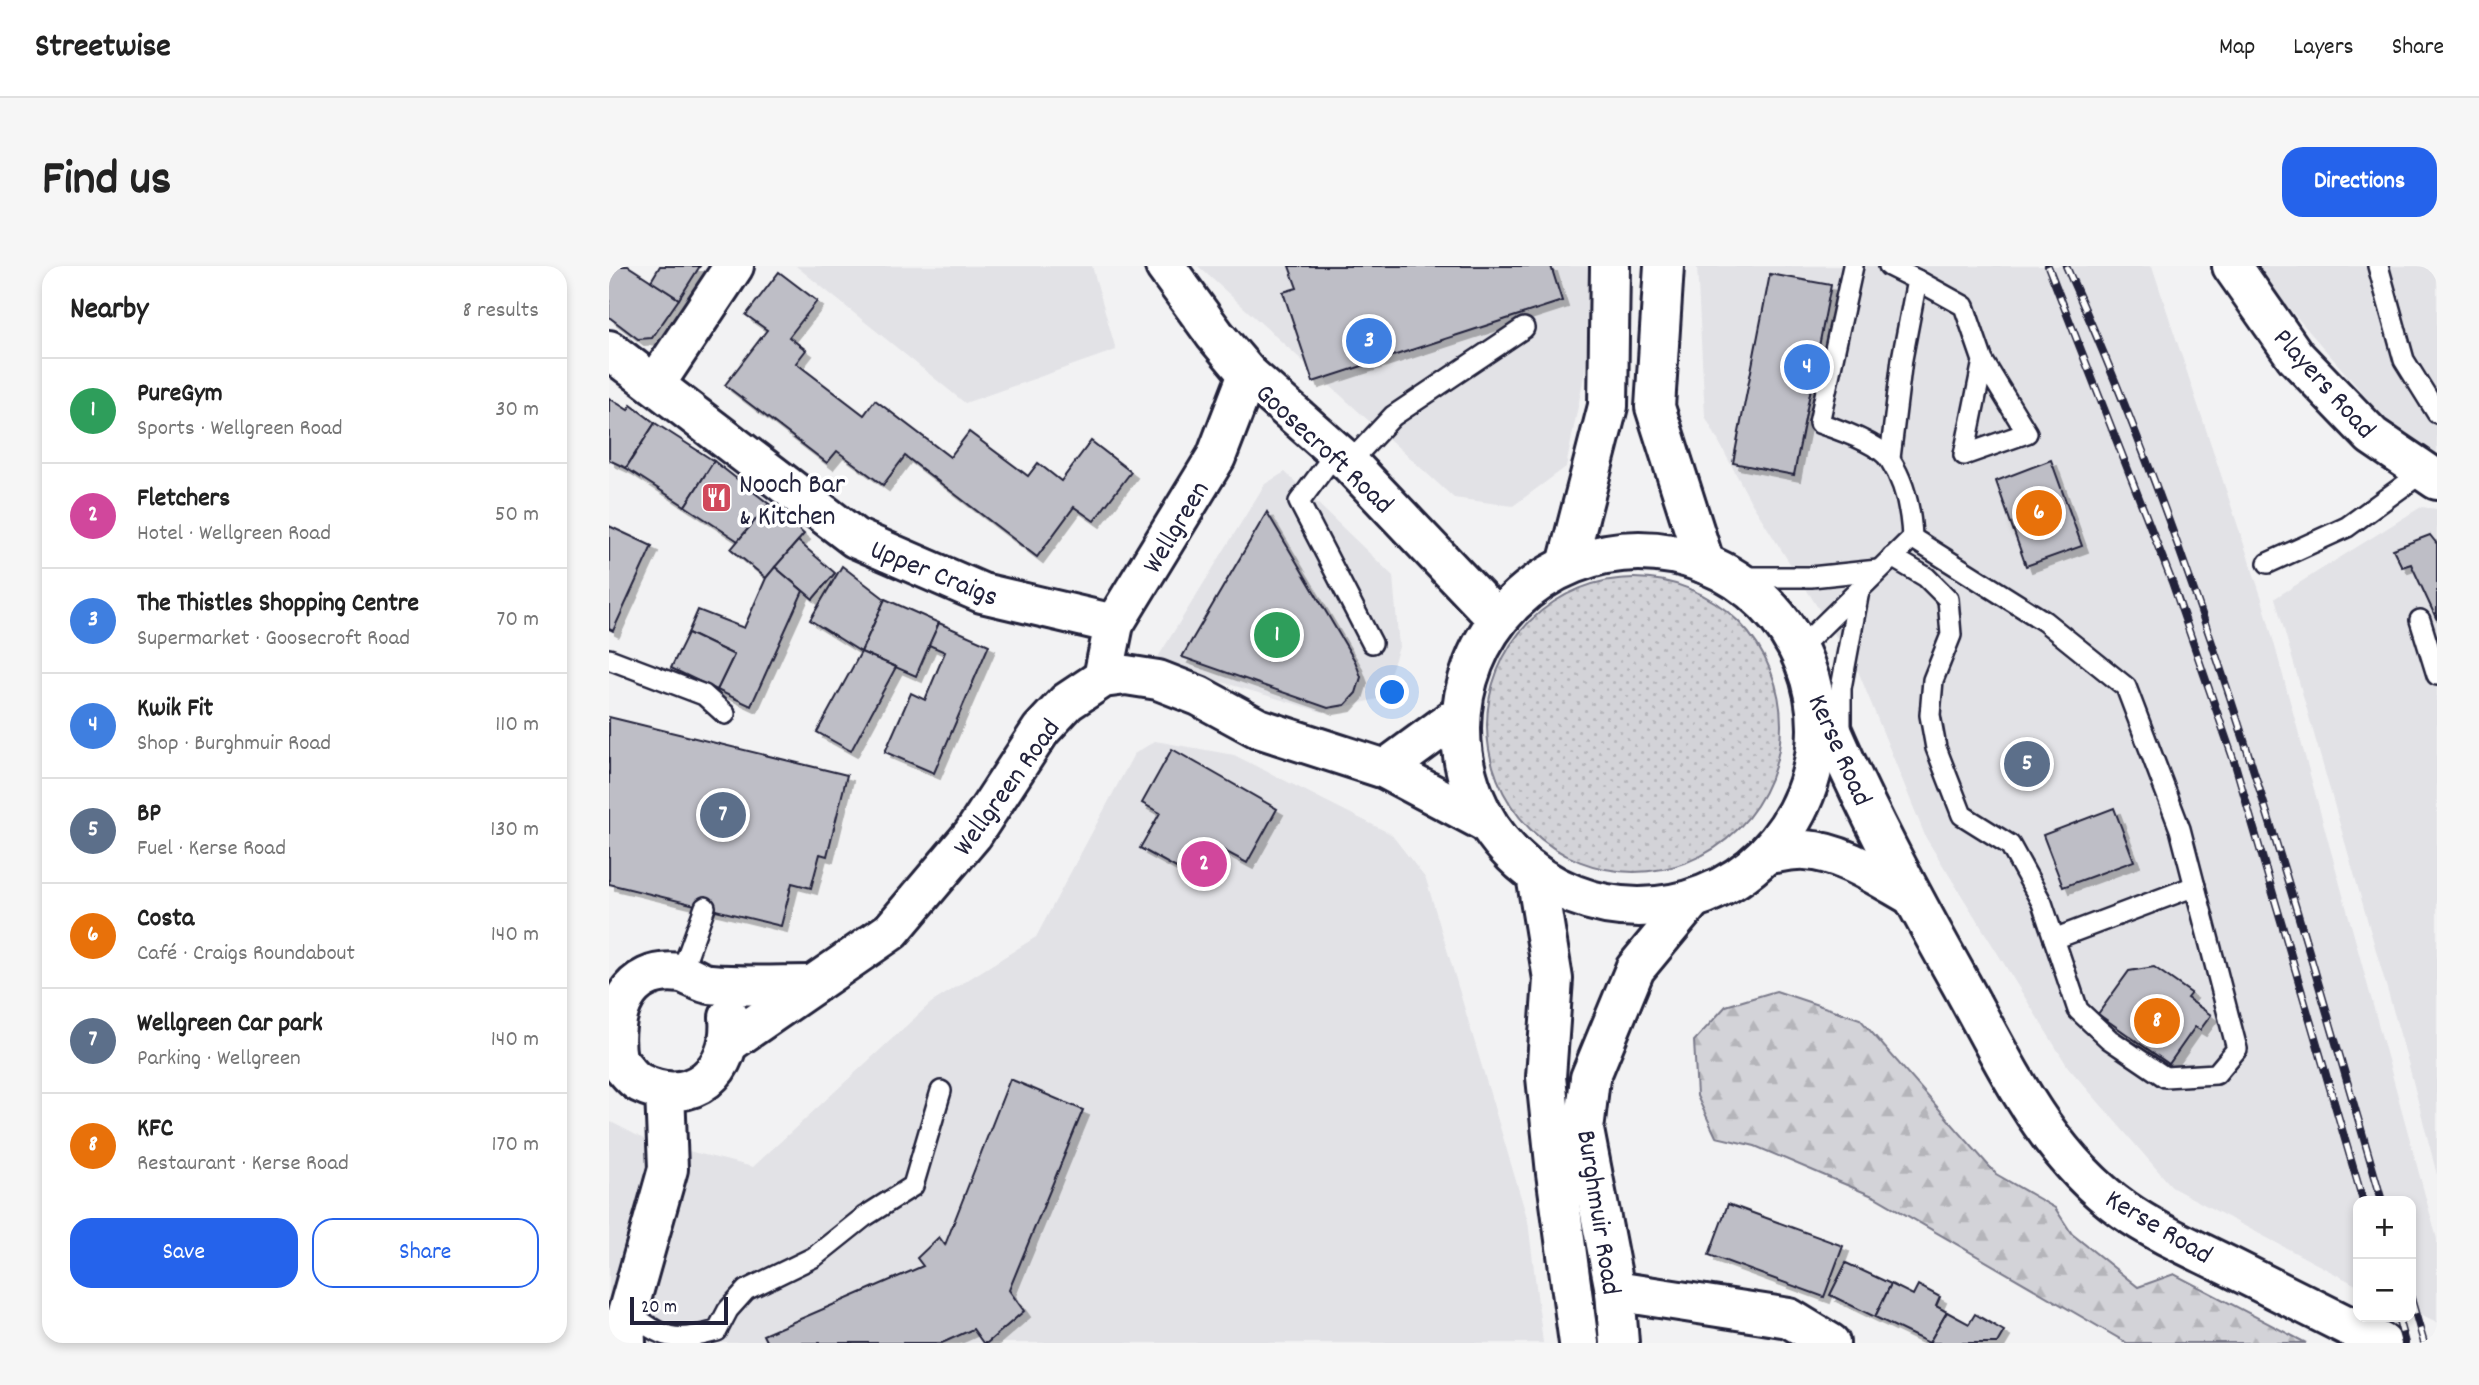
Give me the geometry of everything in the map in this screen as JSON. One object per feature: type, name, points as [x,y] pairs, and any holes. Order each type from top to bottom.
[{"type":"main road","points":[[656,383],[734,266]]},
{"type":"main road","name":"Goosecroft Road","points":[[1165,266],[1215,335],[1248,374],[1343,457],[1497,619]]},
{"type":"main road","points":[[1567,565],[1608,406],[1610,266]]},
{"type":"main road","points":[[1664,266],[1655,407],[1719,570]]},
{"type":"main road","name":"Players Road","points":[[2231,266],[2295,356],[2372,436],[2431,476]]},
{"type":"main road","name":"Upper Craigs","points":[[609,350],[656,383],[855,538],[982,593],[1114,624]]},
{"type":"main road","name":"Wellgreen","points":[[1103,678],[1114,624],[1216,457],[1248,374]]},
{"type":"main road","points":[[1103,678],[1126,676],[1158,680],[1199,696],[1258,727],[1385,769],[1485,822],[1536,876],[1584,900],[1638,908],[1692,900],[1732,881],[1766,854],[1795,816],[1812,772],[1817,725],[1807,669],[1775,614],[1755,593],[1719,570],[1660,552],[1613,552],[1567,565],[1529,588],[1497,619],[1472,664],[1460,714],[1464,770],[1485,822]]},
{"type":"main road","name":"Kerse Road","points":[[1807,669],[1844,760],[1912,896],[2020,1090],[2059,1148],[2087,1179],[2124,1210],[2174,1239],[2382,1343]]},
{"type":"main road","name":"Wellgreen Road","points":[[812,985],[891,931],[973,834],[1041,730],[1067,702],[1103,678]]},
{"type":"main road","points":[[1385,769],[1460,714]]},
{"type":"main road","points":[[1766,854],[1806,850],[1835,857],[1865,869],[1912,896]]},
{"type":"main road","name":"Burghmuir Road","points":[[1536,876],[1553,979],[1546,1077],[1579,1343]]},
{"type":"main road","name":"Burghmuir Road","points":[[1619,1343],[1615,1291],[1584,1130],[1590,1078],[1635,969],[1692,900]]},
{"type":"main road","points":[[694,979],[721,999],[729,1018],[730,1042],[724,1061],[702,1083],[683,1091],[665,1091],[638,1082],[613,1056],[611,1039],[615,1001],[634,985],[658,974],[694,979],[812,985]]},
{"type":"main road","points":[[730,1042],[812,985]]},
{"type":"main road","points":[[622,1323],[669,1169],[665,1091]]},
{"type":"main road","points":[[1615,1291],[1789,1318],[1830,1343]]},
{"type":"lane","points":[[1853,266],[1819,423],[1847,432],[1890,458]]},
{"type":"lane","points":[[1889,266],[1964,306],[1983,361],[2027,433],[1964,455],[1983,361]]},
{"type":"lane","points":[[2378,266],[2404,360],[2437,413]]},
{"type":"lane","points":[[1807,669],[1808,640],[1912,538],[1911,510],[1890,458],[1902,359],[1917,280]]},
{"type":"lane","points":[[1372,643],[1299,502],[1343,457],[1393,416],[1524,328]]},
{"type":"lane","points":[[2268,563],[2347,527],[2431,476]]},
{"type":"lane","points":[[1719,570],[1811,577],[1885,563],[1926,577],[1948,599],[1951,635],[1933,680],[1930,715],[1936,748],[1962,815],[2010,845],[2042,904],[2078,1010],[2109,1039],[2165,1077],[2216,1074],[2237,1049],[2180,830],[2126,687],[2044,621],[1912,538]]},
{"type":"lane","points":[[1844,760],[1841,688],[1859,591]]},
{"type":"lane","points":[[2420,620],[2437,675]]},
{"type":"lane","points":[[609,659],[704,695],[725,714]]},
{"type":"lane","points":[[2054,939],[2195,886]]},
{"type":"lane","points":[[694,979],[705,907]]},
{"type":"lane","points":[[622,1323],[660,1336],[691,1341],[717,1331],[728,1310],[746,1290],[814,1257],[863,1217],[913,1186],[941,1091]]},
{"type":"shaded area","points":[[796,266],[1092,266],[1116,350],[965,403]]},
{"type":"shaded area","points":[[1198,266],[1594,266],[1585,371],[1566,467],[1513,506],[1454,498]]},
{"type":"shaded area","points":[[1697,266],[2152,266],[2262,599],[2437,1239],[2437,1322],[2416,1312],[2416,1196],[2353,1196],[2353,1283],[2173,1188],[2068,1067],[1926,838],[1858,671],[1751,502],[1705,416]]},
{"type":"shaded area","points":[[2258,266],[2437,266],[2437,457],[2399,435],[2280,298]]},
{"type":"shaded area","points":[[1285,472],[1393,576],[1399,647],[1382,698],[1322,712],[1155,662],[1265,484]]},
{"type":"shaded area","points":[[2421,507],[2437,509],[2437,1175],[2408,1062],[2275,598]]},
{"type":"shaded area","points":[[1155,741],[1234,755],[1391,834],[1426,879],[1528,1221],[1543,1343],[609,1343],[609,1121],[648,1141],[753,1167],[931,1003],[1036,937],[1134,754]]},
{"type":"green space","points":[[1620,578],[1648,578],[1677,584],[1703,595],[1727,611],[1748,632],[1764,656],[1775,682],[1781,739],[1770,781],[1756,807],[1738,829],[1703,855],[1677,866],[1648,872],[1620,872],[1591,866],[1565,855],[1541,839],[1520,818],[1504,794],[1493,768],[1487,739],[1487,711],[1493,682],[1504,656],[1520,632],[1541,611],[1565,595],[1591,584]]},
{"type":"green space","points":[[1776,991],[1860,1019],[1996,1174],[2055,1208],[2072,1234],[2138,1287],[2174,1274],[2306,1343],[2127,1343],[1875,1197],[1755,1146],[1716,1137],[1697,1096],[1694,1041],[1726,1006]]},
{"type":"building","points":[[609,266],[628,266],[679,299],[652,338],[638,339],[609,317]]},
{"type":"building","points":[[660,266],[700,266],[679,299],[651,281]]},
{"type":"building","points":[[1289,266],[1551,266],[1562,301],[1313,382],[1283,292],[1297,288]]},
{"type":"building","points":[[779,272],[817,301],[789,337],[806,350],[796,363],[864,415],[875,400],[950,457],[969,432],[1028,476],[1038,463],[1061,481],[1091,441],[1131,472],[1094,521],[1074,507],[1037,557],[905,456],[883,485],[837,451],[827,463],[725,385],[767,330],[746,315]]},
{"type":"building","points":[[1770,274],[1831,285],[1794,475],[1733,463]]},
{"type":"building","points":[[609,398],[628,410],[631,405],[655,423],[626,468],[609,460]]},
{"type":"building","points":[[655,423],[714,461],[685,506],[626,468]]},
{"type":"building","points":[[2051,460],[2082,546],[2026,566],[1996,481]]},
{"type":"building","points":[[714,461],[769,504],[738,541],[685,506]]},
{"type":"building","points":[[769,504],[804,534],[766,578],[731,549]]},
{"type":"building","points":[[1267,512],[1355,661],[1361,677],[1356,693],[1345,705],[1328,708],[1182,657]]},
{"type":"building","points":[[609,526],[652,546],[613,631],[609,629]]},
{"type":"building","points":[[2430,535],[2437,544],[2437,620],[2411,564],[2402,567],[2393,549]]},
{"type":"building","points":[[798,541],[835,573],[813,599],[775,567]]},
{"type":"building","points":[[842,566],[885,599],[861,652],[810,620]]},
{"type":"building","points":[[775,567],[803,591],[751,706],[717,690],[734,655],[688,633],[698,610],[744,628],[766,578]]},
{"type":"building","points":[[885,599],[939,623],[916,676],[861,652]]},
{"type":"building","points":[[939,623],[989,645],[934,773],[885,752],[911,693],[925,700],[945,652],[929,645]]},
{"type":"building","points":[[688,633],[734,655],[717,690],[671,668]]},
{"type":"building","points":[[861,652],[896,667],[851,751],[817,732]]},
{"type":"building","points":[[609,717],[847,775],[827,856],[820,854],[811,888],[792,883],[781,926],[609,884]]},
{"type":"building","points":[[1172,749],[1277,809],[1247,863],[1208,842],[1189,875],[1140,848],[1160,813],[1142,803]]},
{"type":"building","points":[[2114,808],[2134,861],[2063,887],[2043,835]]},
{"type":"building","points":[[2154,967],[2191,993],[2187,998],[2211,1015],[2200,1030],[2195,1027],[2169,1064],[2098,1014],[2129,971]]},
{"type":"building","points":[[1010,1079],[1083,1110],[1009,1290],[1024,1311],[987,1343],[983,1343],[973,1329],[942,1343],[767,1343],[763,1335],[923,1266],[917,1258],[939,1237],[945,1245]]},
{"type":"building","points":[[1728,1204],[1843,1246],[1824,1297],[1709,1255]]},
{"type":"building","points":[[1846,1263],[1891,1284],[1875,1317],[1830,1295]]},
{"type":"building","points":[[1891,1284],[1913,1295],[1918,1285],[1940,1297],[1936,1306],[1947,1312],[1929,1343],[1875,1317]]},
{"type":"building","points":[[1947,1312],[1969,1324],[1975,1314],[2004,1331],[1997,1343],[1929,1343]]},
{"type":"railway","points":[[2048,266],[2172,582],[2235,764],[2362,1196]]},
{"type":"railway","points":[[2066,266],[2115,380],[2201,611],[2277,846],[2381,1196]]},
{"type":"railway","points":[[2416,1315],[2424,1343]]},
{"type":"railway","points":[[2399,1322],[2405,1343]]},
{"type":"place","name":"The Thistles Shopping Centre","points":[[1369,341]]},
{"type":"place","name":"Kwik Fit","points":[[1807,367]]},
{"type":"place","name":"Nooch Bar & Kitchen","points":[[716,498]]},
{"type":"place","name":"Costa","points":[[2039,513]]},
{"type":"place","name":"PureGym","points":[[1277,635]]},
{"type":"place","name":"BP","points":[[2027,764]]},
{"type":"place","name":"Wellgreen Car park","points":[[723,815]]},
{"type":"place","name":"Fletchers","points":[[1204,864]]},
{"type":"place","name":"KFC","points":[[2157,1021]]}]
